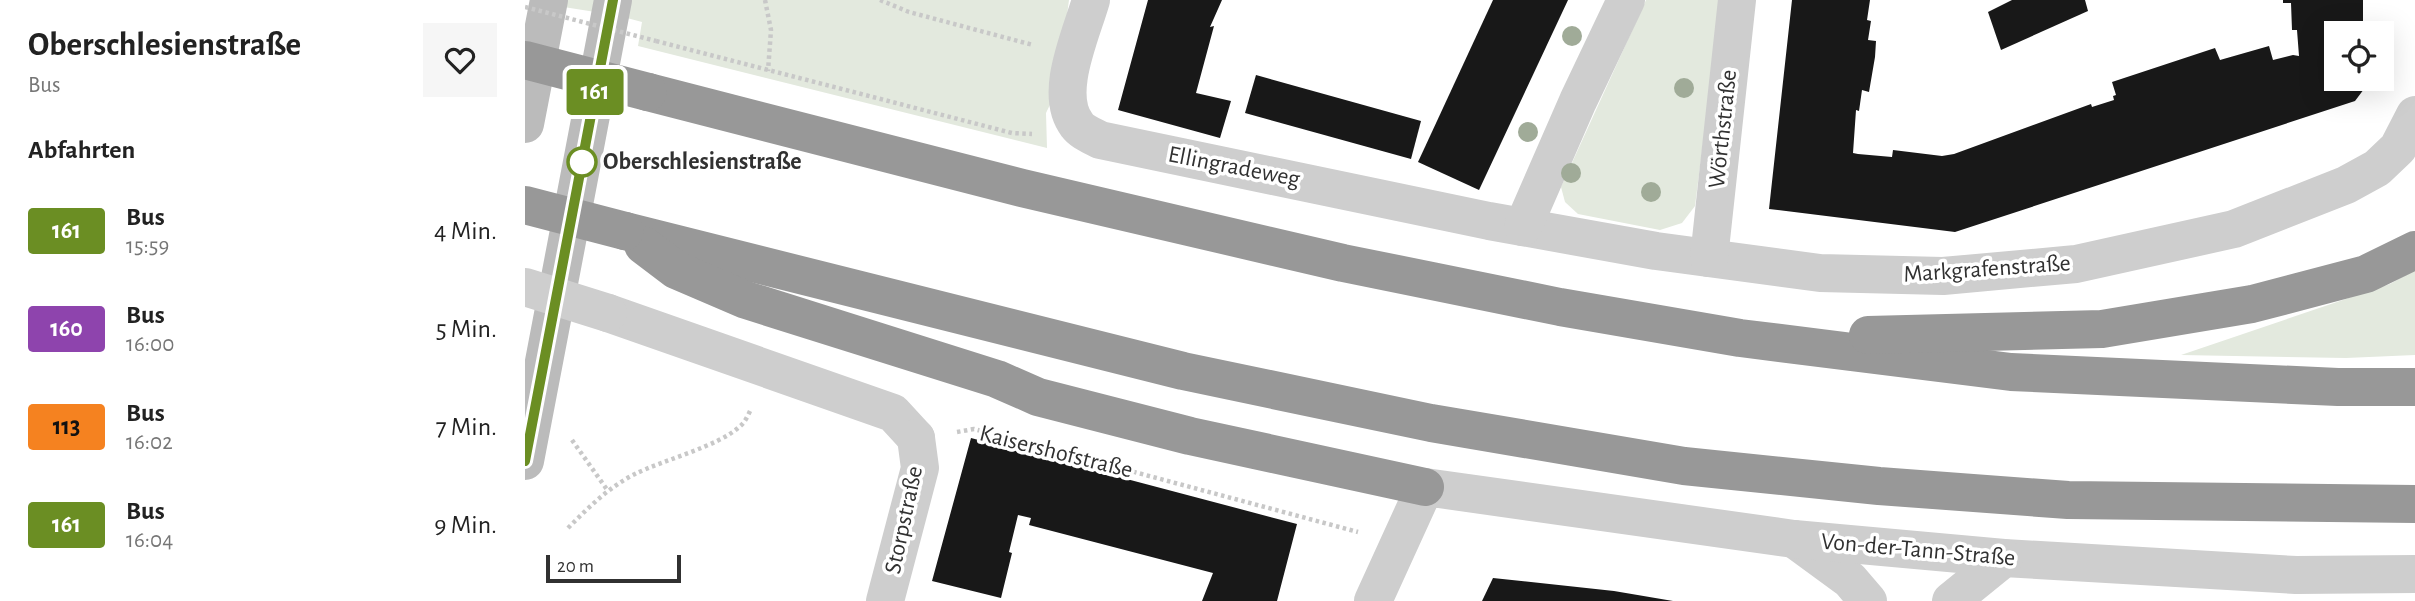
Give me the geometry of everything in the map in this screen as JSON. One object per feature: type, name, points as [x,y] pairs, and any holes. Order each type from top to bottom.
[{"type":"highway","points":[[525,60],[1022,188],[1343,263],[1560,307],[1740,338],[2011,372],[2338,387],[2415,387]]},
{"type":"highway","points":[[525,205],[1183,371],[1431,423],[1684,466],[1879,486],[2068,500],[2415,504]]},
{"type":"highway","points":[[625,231],[676,270],[746,300],[997,379],[1038,397],[1191,436],[1425,486]]},
{"type":"highway","points":[[1740,338],[2102,329],[2252,304],[2366,274],[2415,250]]},
{"type":"main road","points":[[525,124],[549,0]]},
{"type":"main road","points":[[525,461],[613,0]]},
{"type":"street","points":[[1078,127],[1067,104],[1067,81],[1091,0]]},
{"type":"street","points":[[1523,227],[1626,0]]},
{"type":"street","name":"Wörthstraße","points":[[1709,258],[1737,0]]},
{"type":"street","name":"Markgrafenstraße","points":[[1523,227],[1656,251],[1820,273],[1943,276],[2076,264],[2234,229],[2346,186],[2377,168],[2397,148],[2414,121]]},
{"type":"street","name":"Ellingradeweg","points":[[1078,127],[1100,140],[1523,227]]},
{"type":"street","points":[[525,287],[608,313],[893,413],[904,445]]},
{"type":"street","name":"Storpstraße","points":[[885,601],[920,468],[904,445]]},
{"type":"street","points":[[1373,601],[1425,486]]},
{"type":"street","name":"Von-der-Tann-Straße","points":[[1425,486],[1794,539],[2004,558],[2296,575],[2415,574]]},
{"type":"street","points":[[1794,539],[1850,580],[1868,601]]},
{"type":"street","points":[[1951,601],[2004,558]]},
{"type":"path","points":[[765,0],[771,30],[768,71]]},
{"type":"path","points":[[880,0],[909,12],[1075,57]]},
{"type":"path","points":[[525,7],[1012,133],[1039,134],[1078,127]]},
{"type":"path","name":"Kaisershofstraße","points":[[904,445],[974,429],[1399,544]]},
{"type":"path","points":[[567,432],[608,491]]},
{"type":"path","points":[[568,528],[608,491],[636,474],[725,437]]},
{"type":"shaded area","points":[[552,0],[611,0],[608,14],[551,5]]},
{"type":"shaded area","points":[[615,0],[1069,0],[1057,90],[1046,113],[1047,148],[638,46],[642,22],[612,14]]},
{"type":"shaded area","points":[[1646,0],[1721,0],[1695,206],[1682,223],[1660,230],[1578,214],[1565,202],[1561,187]]},
{"type":"shaded area","points":[[2415,270],[2415,355],[2346,358],[2181,355],[2390,284]]},
{"type":"building","points":[[1148,0],[1222,0],[1210,27],[1214,26],[1196,93],[1231,101],[1220,138],[1118,110]]},
{"type":"building","points":[[1493,0],[1568,0],[1479,190],[1418,162]]},
{"type":"building","points":[[1792,0],[1870,0],[1868,40],[1876,41],[1875,57],[1869,92],[1862,90],[1859,111],[1856,110],[1853,153],[1892,157],[1893,150],[1942,156],[1954,154],[2091,104],[2092,107],[2114,100],[2113,96],[2116,95],[2112,82],[2215,48],[2220,60],[2269,46],[2273,60],[2299,56],[2297,30],[2292,30],[2291,3],[2283,3],[2283,0],[2363,0],[2363,21],[2324,21],[2324,91],[2362,91],[2355,101],[1955,232],[1769,209]]},
{"type":"building","points":[[2012,0],[2085,0],[2088,11],[2001,50],[1988,12]]},
{"type":"building","points":[[1256,75],[1421,121],[1411,159],[1245,113]]},
{"type":"building","points":[[971,438],[1297,524],[1277,601],[1202,601],[1213,573],[1029,525],[1031,518],[1018,515],[1001,598],[932,581]]},
{"type":"building","points":[[1493,578],[1614,591],[1673,601],[1482,601]]},
{"type":"bus line","name":"161","points":[[525,461],[613,0]]},
{"type":"place","name":"Oberschlesienstraße","points":[[582,162]]}]
